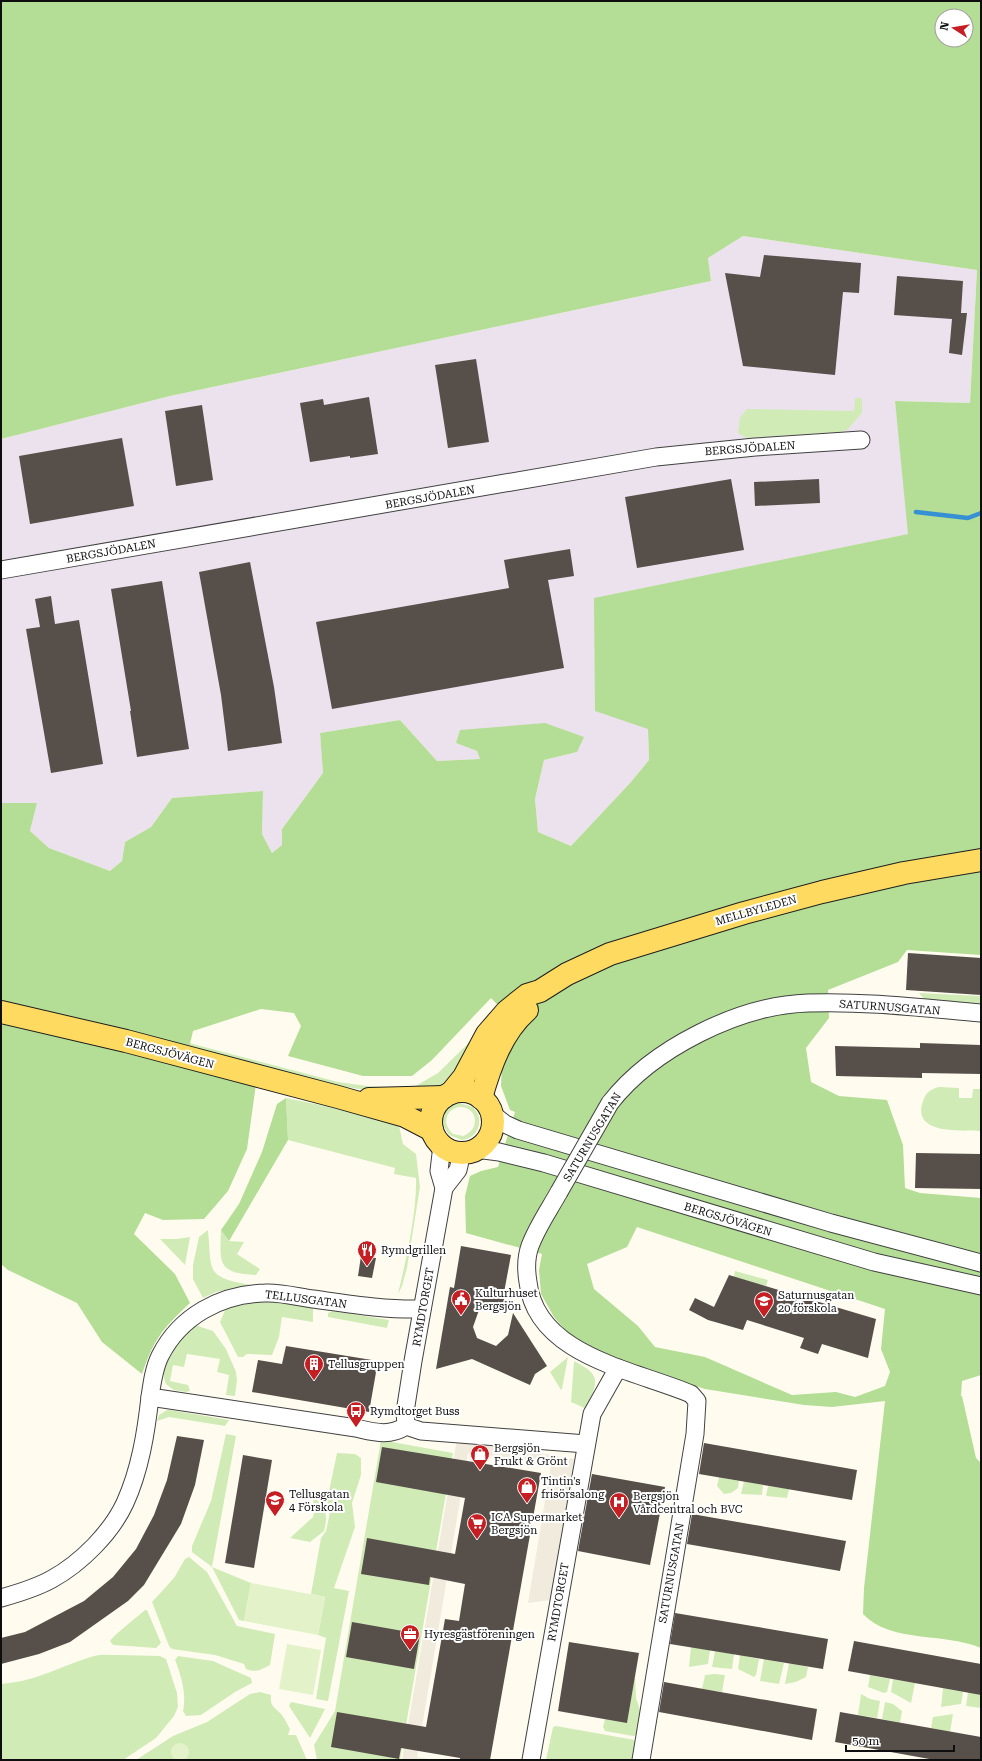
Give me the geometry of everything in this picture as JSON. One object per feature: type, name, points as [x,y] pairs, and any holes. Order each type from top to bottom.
[{"type":"main road","name":"MELLBYLEDEN","points":[[447,1095],[464,1077],[487,1034],[507,1011],[527,995],[540,991],[583,966],[610,954],[649,941],[841,887],[904,873],[981,860]]},
{"type":"main road","name":"MELLBYLEDEN","points":[[486,1106],[490,1066],[499,1046],[520,1016],[534,1003],[540,991]]},
{"type":"main road","name":"BERGSJÖVÄGEN","points":[[1,1012],[126,1041],[405,1116],[437,1137],[452,1151],[469,1150]]},
{"type":"main road","name":"BERGSJÖVÄGEN","points":[[338,1097],[401,1099],[447,1095],[467,1091],[486,1106]]},
{"type":"main road","points":[[437,1137],[433,1111],[437,1103],[447,1095]]},
{"type":"main road","points":[[469,1150],[486,1140],[490,1132],[492,1122],[486,1106]]},
{"type":"street","name":"BERGSJÖDALEN","points":[[1,570],[656,457],[755,447],[861,440]]},
{"type":"street","name":"SATURNUSGATAN","points":[[641,1760],[698,1410],[697,1401],[691,1394],[618,1368],[574,1347],[552,1331],[542,1321],[533,1306],[527,1275],[530,1247],[535,1233],[610,1103],[623,1086],[664,1053],[703,1032],[734,1019],[770,1008],[807,1003],[869,1004],[981,1013]]},
{"type":"street","name":"BERGSJÖVÄGEN","points":[[486,1106],[505,1124],[518,1130],[831,1223],[939,1254],[981,1263]]},
{"type":"street","name":"RYMDTORGET","points":[[437,1137],[438,1171],[444,1188]]},
{"type":"street","name":"BERGSJÖVÄGEN","points":[[469,1150],[499,1152],[544,1163],[874,1262],[981,1286]]},
{"type":"street","name":"RYMDTORGET","points":[[406,1426],[405,1412],[444,1188],[458,1170],[469,1150]]},
{"type":"street","name":"TELLUSGATAN","points":[[1,1598],[29,1590],[53,1578],[83,1556],[107,1531],[124,1504],[133,1482],[146,1427],[154,1374],[160,1356],[182,1324],[196,1313],[224,1300],[266,1292],[376,1308],[422,1309]]},
{"type":"street","name":"RYMDTORGET","points":[[531,1760],[592,1414],[618,1368]]},
{"type":"street","points":[[150,1397],[356,1428],[378,1433],[397,1432],[406,1426],[422,1431],[586,1444]]},
{"type":"shaded area","points":[[743,236],[977,270],[970,403],[895,401],[909,534],[595,598],[648,729],[649,760],[631,782],[571,846],[538,832],[535,799],[544,760],[577,752],[457,743],[477,751],[480,759],[437,761],[400,720],[320,733],[323,773],[282,829],[282,845],[272,853],[262,834],[263,791],[172,798],[151,827],[125,842],[122,861],[110,871],[49,848],[30,831],[37,803],[1,803],[1,439],[170,396],[711,281],[708,258]]},
{"type":"shaded area","points":[[457,1439],[574,1459],[551,1600],[528,1603],[551,1465],[468,1453],[417,1757],[435,1760],[402,1760]]},
{"type":"green space","points":[[1,1],[981,1],[981,955],[907,950],[898,962],[828,990],[829,1018],[806,1048],[811,1082],[839,1096],[887,1100],[903,1145],[905,1188],[920,1193],[981,1198],[981,1375],[962,1381],[961,1396],[976,1458],[981,1463],[981,1648],[951,1640],[903,1634],[888,1630],[863,1614],[864,1588],[885,1401],[832,1407],[804,1405],[705,1389],[615,1361],[572,1338],[554,1317],[541,1294],[539,1270],[542,1254],[466,1233],[465,1196],[470,1176],[481,1171],[498,1167],[515,1112],[510,1110],[501,1086],[502,1062],[517,1025],[491,998],[432,1060],[412,1076],[363,1076],[288,1056],[301,1026],[294,1013],[261,1009],[193,1031],[185,1065],[256,1084],[247,1149],[228,1191],[204,1219],[163,1220],[145,1213],[134,1234],[175,1274],[190,1303],[172,1320],[160,1335],[142,1374],[102,1342],[77,1303],[8,1270],[1,1264],[1,803],[37,803],[30,831],[49,848],[110,871],[122,861],[125,842],[151,827],[172,798],[263,791],[262,834],[272,853],[282,845],[282,829],[323,773],[320,733],[400,720],[437,761],[480,759],[477,751],[456,743],[460,730],[545,723],[584,737],[577,752],[544,760],[535,799],[538,832],[571,846],[631,782],[649,760],[648,729],[595,711],[594,598],[908,534],[895,401],[970,403],[977,270],[743,236],[708,258],[711,281],[170,396],[1,439]],"holes":[[[637,1227],[885,1309],[881,1349],[890,1372],[885,1386],[855,1397],[836,1392],[792,1395],[705,1357],[655,1347],[638,1326],[594,1289],[587,1264],[627,1247]]]},
{"type":"green space","points":[[855,398],[862,398],[862,413],[848,429],[842,432],[747,438],[738,433],[740,418],[747,409],[854,411]]},
{"type":"green space","points":[[919,993],[981,996],[981,1005],[925,1000]]},
{"type":"green space","points":[[1,998],[147,1032],[338,1082],[367,1086],[403,1088],[377,1092],[328,1084]]},
{"type":"green space","points":[[491,1021],[455,1080],[439,1088],[414,1087],[438,1073]]},
{"type":"green space","points":[[939,1087],[959,1088],[959,1098],[972,1098],[973,1089],[981,1089],[981,1131],[940,1128],[931,1125],[924,1120],[921,1112],[924,1098],[931,1090]]},
{"type":"green space","points":[[286,1098],[398,1121],[403,1144],[416,1154],[420,1187],[407,1268],[398,1294],[413,1221],[416,1178],[394,1174],[395,1168],[288,1140]]},
{"type":"green space","points":[[286,1098],[288,1140],[229,1241],[221,1230],[239,1204],[262,1152],[277,1104]]},
{"type":"green space","points":[[459,1103],[473,1107],[477,1112],[479,1122],[473,1136],[462,1140],[449,1135],[442,1123],[445,1112],[449,1107]],"holes":[[[459,1107],[470,1110],[475,1119],[473,1129],[463,1136],[453,1134],[447,1126],[446,1122],[448,1114]]]},
{"type":"green space","points":[[208,1230],[211,1264],[214,1270],[218,1275],[225,1279],[251,1285],[216,1292],[203,1298],[193,1279],[193,1265],[199,1237]]},
{"type":"green space","points":[[221,1230],[229,1241],[244,1242],[237,1254],[260,1269],[256,1275],[234,1272],[228,1269],[224,1264],[221,1259]]},
{"type":"green space","points":[[190,1237],[185,1265],[160,1239],[176,1239]]},
{"type":"green space","points":[[735,1271],[768,1280],[766,1286],[734,1277]]},
{"type":"green space","points":[[259,1302],[288,1303],[313,1308],[313,1322],[282,1317],[279,1337],[272,1355],[247,1354],[243,1357],[238,1357],[220,1322],[226,1308]]},
{"type":"green space","points":[[333,1311],[389,1320],[387,1328],[328,1317],[328,1313]]},
{"type":"green space","points":[[195,1325],[213,1331],[226,1349],[236,1372],[237,1380],[235,1396],[226,1395],[229,1375],[217,1372],[220,1359],[187,1354],[184,1367],[173,1365],[170,1381],[188,1385],[190,1391],[186,1392],[174,1390],[166,1384],[164,1367],[167,1359],[177,1344]]},
{"type":"green space","points":[[568,1357],[562,1389],[561,1390],[550,1372]]},
{"type":"green space","points":[[574,1361],[590,1371],[595,1380],[595,1385],[587,1409],[571,1402]]},
{"type":"green space","points":[[167,1410],[229,1420],[225,1426],[169,1417],[157,1421],[159,1415]]},
{"type":"green space","points":[[226,1434],[236,1436],[212,1567],[192,1552],[192,1546],[211,1501]]},
{"type":"green space","points":[[381,1440],[453,1453],[400,1760],[317,1760],[314,1745],[335,1711]]},
{"type":"green space","points":[[337,1453],[355,1454],[361,1458],[361,1475],[352,1503],[355,1527],[334,1588],[349,1591],[328,1701],[316,1699],[326,1638],[318,1635],[325,1597],[311,1594],[321,1538],[326,1531],[328,1522],[330,1511],[327,1501]]},
{"type":"green space","points":[[719,1477],[739,1481],[738,1488],[731,1493],[724,1494],[717,1486]]},
{"type":"green space","points":[[744,1481],[763,1485],[762,1495],[741,1494]]},
{"type":"green space","points":[[768,1486],[789,1489],[787,1498],[766,1496]]},
{"type":"green space","points":[[313,1498],[324,1508],[326,1521],[324,1531],[310,1542],[290,1538],[313,1517]]},
{"type":"green space","points":[[189,1557],[207,1572],[237,1626],[275,1634],[270,1665],[261,1670],[252,1671],[246,1669],[244,1664],[215,1655],[172,1649],[169,1646],[152,1602],[174,1578],[185,1559]]},
{"type":"green space","points":[[212,1567],[251,1583],[244,1621],[239,1620]]},
{"type":"green space","points":[[251,1583],[325,1597],[318,1635],[244,1621]]},
{"type":"green space","points":[[145,1610],[147,1610],[161,1643],[156,1648],[113,1645],[110,1641],[112,1638]]},
{"type":"green space","points":[[287,1644],[321,1650],[313,1695],[279,1689]]},
{"type":"green space","points":[[691,1647],[710,1650],[708,1664],[689,1667]]},
{"type":"green space","points":[[715,1651],[734,1654],[732,1669],[712,1667]]},
{"type":"green space","points":[[740,1655],[759,1659],[756,1675],[754,1677],[738,1669]]},
{"type":"green space","points":[[94,1656],[160,1656],[166,1659],[177,1693],[178,1707],[174,1716],[156,1738],[123,1760],[1,1760],[1,1684],[26,1680]]},
{"type":"green space","points":[[178,1656],[213,1661],[251,1678],[252,1683],[235,1692],[201,1715],[186,1716],[183,1711],[183,1685],[175,1660]]},
{"type":"green space","points":[[764,1659],[784,1663],[779,1684],[760,1681]]},
{"type":"green space","points":[[789,1663],[808,1667],[806,1677],[796,1682],[785,1684]]},
{"type":"green space","points":[[635,1675],[636,1698],[642,1715],[637,1735],[633,1736],[605,1731],[603,1727],[605,1719],[627,1722]]},
{"type":"green space","points":[[705,1675],[725,1675],[722,1692],[702,1689]]},
{"type":"green space","points":[[870,1675],[890,1679],[887,1692],[884,1693],[868,1687]]},
{"type":"green space","points":[[893,1679],[915,1683],[911,1703],[891,1692]]},
{"type":"green space","points":[[943,1688],[963,1692],[961,1704],[941,1707]]},
{"type":"green space","points":[[260,1692],[271,1695],[272,1705],[282,1716],[290,1729],[288,1735],[296,1735],[307,1760],[136,1760],[173,1736],[207,1722],[250,1694]]},
{"type":"green space","points":[[968,1692],[981,1695],[981,1708],[966,1706]]},
{"type":"green space","points":[[861,1694],[870,1699],[880,1701],[877,1718],[858,1715]]},
{"type":"green space","points":[[291,1702],[325,1709],[310,1738],[289,1706]]},
{"type":"green space","points":[[885,1702],[893,1704],[902,1711],[900,1723],[882,1719]]},
{"type":"green space","points":[[953,1714],[950,1732],[931,1728],[933,1717]]},
{"type":"green space","points":[[556,1726],[635,1740],[634,1760],[546,1760],[553,1727]]},
{"type":"green space","points":[[180,1743],[184,1744],[188,1748],[188,1756],[184,1760],[180,1761],[176,1760],[172,1756],[171,1752],[172,1748],[176,1744]]},
{"type":"building","points":[[764,255],[861,263],[859,293],[843,292],[835,375],[743,366],[725,273],[760,277]]},
{"type":"building","points":[[897,276],[963,281],[961,313],[967,313],[962,355],[949,353],[952,319],[894,315]]},
{"type":"building","points":[[476,359],[489,442],[448,448],[435,365]]},
{"type":"building","points":[[369,397],[378,454],[350,458],[350,456],[310,462],[300,403],[323,399],[324,405]]},
{"type":"building","points":[[202,405],[213,480],[176,486],[165,411]]},
{"type":"building","points":[[122,438],[134,506],[30,524],[19,456]]},
{"type":"building","points":[[731,479],[744,550],[637,568],[625,497]]},
{"type":"building","points":[[819,479],[820,503],[755,506],[754,482]]},
{"type":"building","points":[[570,549],[574,576],[548,580],[564,668],[332,709],[316,622],[509,588],[504,560]]},
{"type":"building","points":[[250,562],[274,687],[282,743],[228,751],[221,695],[199,572]]},
{"type":"building","points":[[162,581],[189,749],[137,757],[111,589]]},
{"type":"building","points":[[51,596],[55,624],[79,620],[103,764],[51,773],[26,629],[40,627],[35,599]]},
{"type":"building","points":[[908,953],[981,958],[981,995],[906,990]]},
{"type":"building","points":[[920,1043],[981,1045],[981,1074],[922,1073],[922,1078],[836,1076],[835,1046],[920,1048]]},
{"type":"building","points":[[916,1153],[981,1154],[981,1189],[915,1188]]},
{"type":"building","name":"Kulturhuset Bergsjön","points":[[461,1246],[511,1255],[503,1298],[511,1310],[479,1310],[473,1327],[477,1338],[496,1346],[508,1335],[513,1313],[547,1366],[535,1374],[530,1385],[472,1359],[436,1369],[450,1287],[454,1288]]},
{"type":"building","name":"Rymdgrillen","points":[[361,1256],[376,1258],[372,1278],[358,1276]]},
{"type":"building","points":[[729,1275],[876,1319],[868,1358],[822,1344],[818,1354],[800,1348],[804,1338],[747,1320],[743,1330],[708,1320],[689,1310],[695,1298],[714,1307]]},
{"type":"building","name":"Tellusgruppen","points":[[286,1346],[378,1361],[369,1412],[252,1392],[258,1360],[282,1364]]},
{"type":"building","points":[[177,1436],[204,1440],[195,1485],[181,1524],[144,1585],[128,1601],[70,1642],[39,1654],[1,1664],[1,1638],[25,1632],[84,1601],[113,1577],[136,1549],[154,1515],[167,1480]]},
{"type":"building","points":[[704,1443],[857,1470],[852,1500],[699,1474]]},
{"type":"building","points":[[382,1447],[541,1473],[490,1760],[460,1760],[460,1758],[401,1748],[399,1759],[331,1747],[337,1712],[426,1727],[445,1619],[459,1621],[465,1584],[430,1577],[429,1585],[361,1574],[367,1538],[455,1554],[465,1498],[376,1482]]},
{"type":"building","points":[[243,1455],[272,1460],[254,1568],[225,1563]]},
{"type":"building","name":"Bergsjön Vårdcentral och BVC","points":[[592,1474],[665,1487],[650,1565],[578,1551]]},
{"type":"building","points":[[692,1514],[846,1541],[840,1571],[687,1544]]},
{"type":"building","points":[[675,1613],[828,1639],[823,1669],[670,1644]]},
{"type":"building","points":[[352,1622],[420,1634],[414,1669],[346,1657]]},
{"type":"building","points":[[854,1641],[981,1664],[981,1695],[848,1671]]},
{"type":"building","points":[[569,1642],[639,1653],[627,1723],[558,1711]]},
{"type":"building","points":[[664,1682],[817,1709],[812,1740],[659,1712]]},
{"type":"building","points":[[840,1712],[981,1737],[981,1760],[935,1760],[835,1742]]},
{"type":"waterway","points":[[916,512],[968,518],[981,513]]},
{"type":"place","name":"Rymdgrillen","points":[[367,1267]]},
{"type":"place","name":"Kulturhuset Bergsjön","points":[[461,1316]]},
{"type":"place","name":"Saturnusgatan 20 förskola","points":[[764,1318]]},
{"type":"place","name":"Tellusgruppen","points":[[314,1381]]},
{"type":"place","name":"Rymdtorget Buss","points":[[356,1428]]},
{"type":"place","name":"Bergsjön Frukt & Grönt","points":[[480,1471]]},
{"type":"place","name":"Tintin's frisörsalong","points":[[527,1504]]},
{"type":"place","name":"Tellusgatan 4 Förskola","points":[[275,1517]]},
{"type":"place","name":"Bergsjön Vårdcentral och BVC","points":[[619,1519]]},
{"type":"place","name":"ICA Supermarket Bergsjön","points":[[477,1540]]},
{"type":"place","name":"Hyresgästföreningen","points":[[410,1651]]}]
